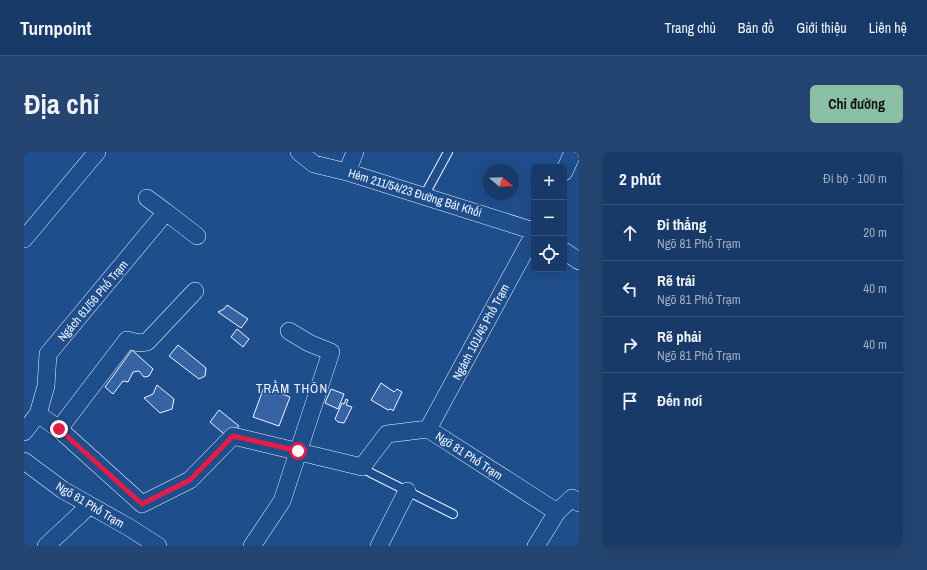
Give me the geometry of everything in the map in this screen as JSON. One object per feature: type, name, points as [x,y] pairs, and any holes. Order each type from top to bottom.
[{"type":"street","points":[[24,239],[97,152]]},
{"type":"street","name":"Hẻm 211/54/23 Đường Bát Khối","points":[[299,152],[314,164],[347,172],[531,230]]},
{"type":"street","points":[[347,172],[355,152]]},
{"type":"street","points":[[567,166],[574,152]]},
{"type":"street","points":[[147,198],[197,236]]},
{"type":"street","name":"Ngách 61/56 Phố Trạm","points":[[24,432],[38,414],[46,386],[48,354],[166,212]]},
{"type":"street","name":"Ngách 101/45 Phố Trạm","points":[[428,429],[533,236]]},
{"type":"street","points":[[567,253],[579,261]]},
{"type":"street","points":[[59,429],[127,340],[139,343],[147,342],[195,291]]},
{"type":"street","points":[[252,546],[282,501],[330,352],[309,343],[289,331]]},
{"type":"street","points":[[38,414],[59,429],[142,504],[190,480],[233,436],[362,467]]},
{"type":"street","name":"Ngõ 81 Phố Trạm","points":[[362,467],[387,434],[428,429],[557,512]]},
{"type":"street","name":"Ngõ 61 Phố Trạm","points":[[24,461],[63,490],[130,528],[158,546]]},
{"type":"street","points":[[379,546],[407,491]]},
{"type":"street","points":[[536,546],[557,512],[572,498],[579,503]]},
{"type":"street","points":[[46,546],[89,506]]},
{"type":"lane","points":[[424,196],[448,152]]},
{"type":"lane","points":[[362,467],[453,514]]},
{"type":"building","points":[[227,305],[248,319],[241,328],[218,312],[224,309]]},
{"type":"building","points":[[237,329],[249,339],[243,347],[231,337]]},
{"type":"building","points":[[178,345],[206,368],[205,376],[199,379],[169,356]]},
{"type":"building","points":[[132,350],[153,369],[149,376],[144,377],[139,371],[133,372],[128,382],[123,381],[113,394],[105,387]]},
{"type":"building","points":[[381,383],[394,392],[397,389],[402,392],[393,411],[391,409],[388,410],[371,400]]},
{"type":"building","points":[[157,385],[174,399],[172,409],[160,413],[144,398],[153,394]]},
{"type":"building","points":[[264,387],[290,397],[279,426],[253,417]]},
{"type":"building","points":[[331,389],[344,394],[338,409],[325,403]]},
{"type":"building","points":[[346,399],[348,400],[346,405],[352,407],[344,423],[338,422],[335,419],[342,403],[344,404]]},
{"type":"building","points":[[219,410],[239,426],[229,438],[210,422]]},
{"type":"district","name":"TRẦM THÔN","points":[[292,388]]},
{"type":"route","points":[[59,429],[142,504],[190,480],[233,436],[298,451]]}]
